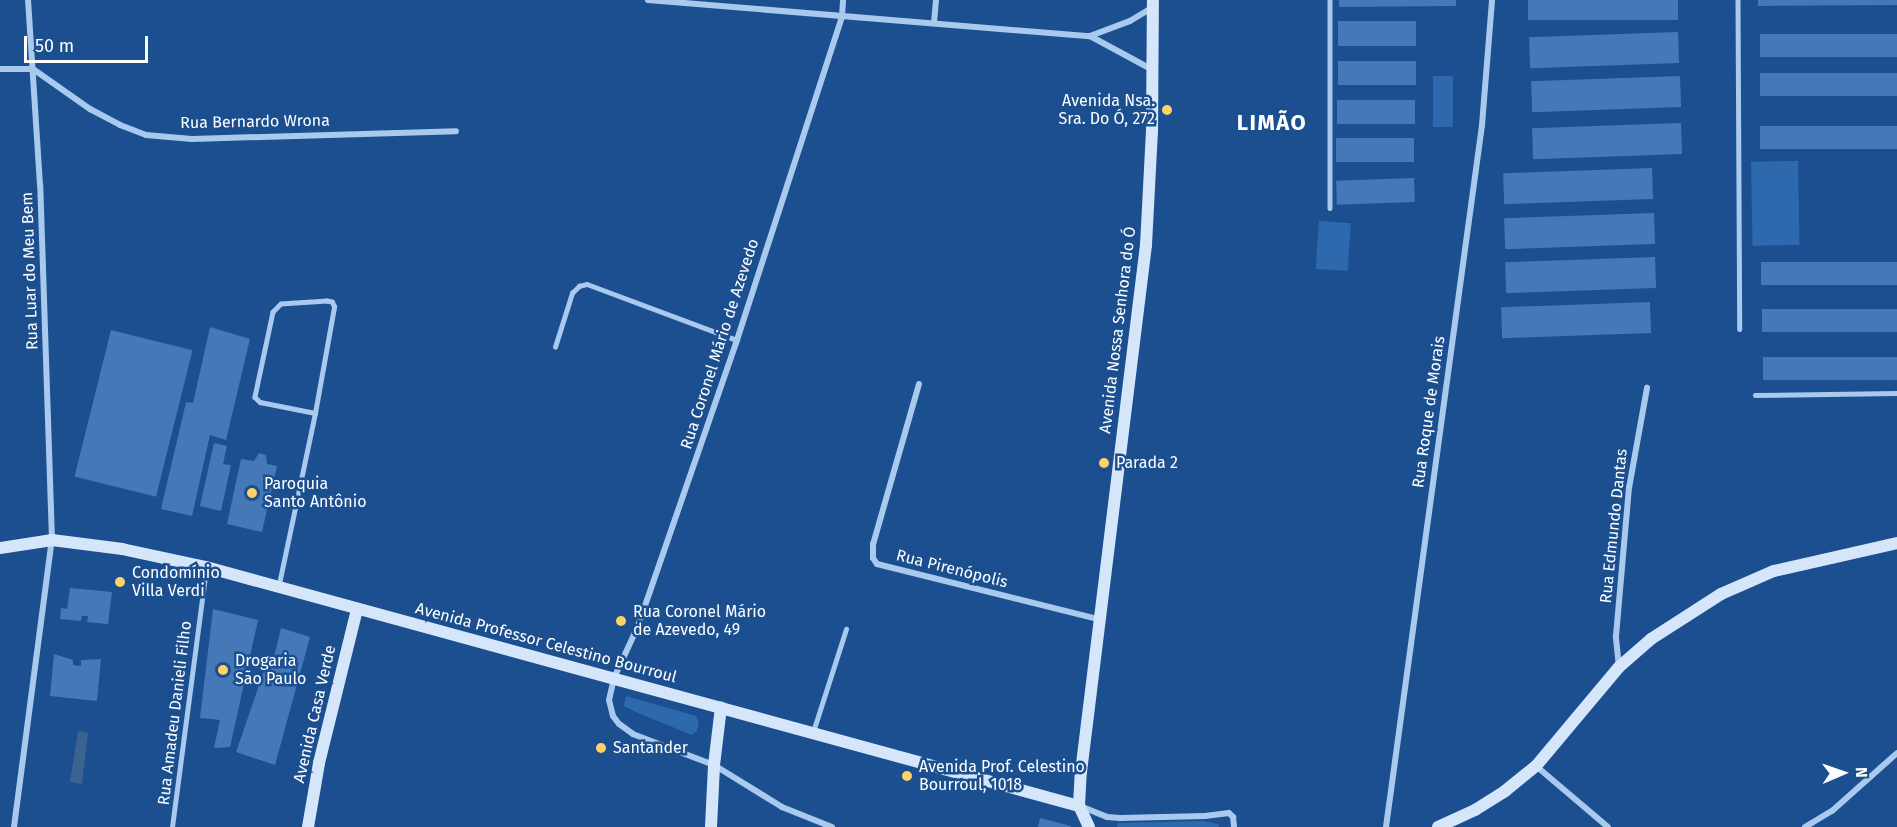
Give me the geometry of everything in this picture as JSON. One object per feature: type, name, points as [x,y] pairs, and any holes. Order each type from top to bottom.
[{"type":"main road","name":"Avenida Nossa Senhora do Ó","points":[[1079,806],[1098,619],[1146,245],[1153,4]]},
{"type":"main road","name":"Avenida Professor Celestino Bourroul","points":[[0,548],[52,540],[122,549],[206,567],[1079,806]]},
{"type":"main road","points":[[1438,827],[1475,810],[1505,791],[1536,766],[1620,667],[1651,639],[1721,594],[1774,572],[1897,543]]},
{"type":"main road","name":"Avenida Casa Verde","points":[[308,827],[318,763],[357,609]]},
{"type":"main road","points":[[711,827],[714,765],[721,707]]},
{"type":"main road","points":[[1079,806],[1086,825]]},
{"type":"street","name":"Rua Luar do Meu Bem","points":[[14,827],[52,540],[44,271],[28,0]]},
{"type":"street","points":[[648,0],[1089,36],[1152,70]]},
{"type":"street","points":[[750,8],[751,0]]},
{"type":"street","name":"Rua Coronel Mário de Azevedo","points":[[832,827],[782,807],[714,765],[652,743],[619,724],[613,716],[609,700],[614,678],[638,626],[737,340],[842,16],[843,0]]},
{"type":"street","points":[[934,23],[936,0]]},
{"type":"street","name":"Rua Roque de Morais","points":[[1386,827],[1480,137],[1492,0]]},
{"type":"street","points":[[1089,36],[1130,21],[1153,4]]},
{"type":"street","points":[[0,69],[33,69]]},
{"type":"street","name":"Rua Bernardo Wrona","points":[[33,69],[90,109],[120,125],[146,135],[192,139],[456,131]]},
{"type":"street","name":"Rua Pirenópolis","points":[[919,384],[873,544],[873,558],[878,564],[1098,619]]},
{"type":"street","name":"Rua Edmundo Dantas","points":[[1620,667],[1616,636],[1629,488],[1647,388]]},
{"type":"street","points":[[1805,827],[1832,811],[1897,753]]},
{"type":"street","points":[[1536,766],[1608,827]]},
{"type":"street","points":[[1079,806],[1107,817],[1120,818],[1205,816],[1229,813],[1233,817],[1234,827]]},
{"type":"lane","points":[[1330,0],[1330,208]]},
{"type":"lane","points":[[1737,0],[1740,329]]},
{"type":"lane","points":[[555,348],[572,293],[579,286],[588,284],[737,340]]},
{"type":"lane","points":[[278,588],[315,413],[334,307],[332,302],[327,301],[281,304],[273,312],[255,397],[260,402],[315,413]]},
{"type":"lane","points":[[1755,395],[1897,393]]},
{"type":"lane","name":"Rua Amadeu Danieli Filho","points":[[172,827],[206,567]]},
{"type":"lane","points":[[813,732],[846,629]]},
{"type":"shaded area","points":[[1433,76],[1453,76],[1453,127],[1433,127]]},
{"type":"shaded area","points":[[1798,161],[1799,245],[1752,246],[1751,162]]},
{"type":"shaded area","points":[[1319,221],[1351,223],[1348,271],[1316,269]]},
{"type":"shaded area","points":[[626,696],[696,716],[699,722],[697,731],[692,735],[638,713],[624,706]]},
{"type":"shaded area","points":[[78,731],[88,733],[82,784],[70,782]]},
{"type":"shaded area","points":[[1203,821],[1218,824],[1219,827],[1117,827],[1118,823]]},
{"type":"building","points":[[1339,0],[1456,0],[1456,6],[1339,7]]},
{"type":"building","points":[[1528,0],[1678,0],[1678,20],[1528,20]]},
{"type":"building","points":[[1758,0],[1897,0],[1897,5],[1758,6]]},
{"type":"building","points":[[1338,21],[1416,21],[1416,46],[1338,46]]},
{"type":"building","points":[[1678,32],[1679,63],[1530,68],[1529,37]]},
{"type":"building","points":[[1760,34],[1897,34],[1897,57],[1760,57]]},
{"type":"building","points":[[1338,61],[1416,61],[1416,85],[1338,85]]},
{"type":"building","points":[[1760,73],[1897,73],[1897,96],[1760,96]]},
{"type":"building","points":[[1680,76],[1681,107],[1532,112],[1531,81]]},
{"type":"building","points":[[1337,100],[1415,100],[1415,124],[1337,124]]},
{"type":"building","points":[[1681,123],[1682,154],[1533,159],[1532,128]]},
{"type":"building","points":[[1760,126],[1897,126],[1897,149],[1760,149]]},
{"type":"building","points":[[1336,138],[1414,138],[1414,162],[1336,162]]},
{"type":"building","points":[[1652,168],[1653,199],[1504,204],[1503,173]]},
{"type":"building","points":[[1414,178],[1415,202],[1337,205],[1336,181]]},
{"type":"building","points":[[1654,213],[1655,244],[1505,249],[1504,218]]},
{"type":"building","points":[[1655,257],[1656,288],[1506,293],[1505,262]]},
{"type":"building","points":[[1761,262],[1897,262],[1897,285],[1761,285]]},
{"type":"building","points":[[1650,302],[1651,333],[1502,338],[1501,307]]},
{"type":"building","points":[[1762,309],[1897,309],[1897,332],[1762,332]]},
{"type":"building","points":[[210,327],[250,339],[226,440],[210,435],[192,516],[161,509],[186,402],[193,403]]},
{"type":"building","points":[[111,330],[193,350],[156,497],[74,477]]},
{"type":"building","points":[[1763,357],[1897,357],[1897,380],[1763,380]]},
{"type":"building","points":[[214,443],[227,446],[223,464],[231,465],[221,511],[200,506]]},
{"type":"building","name":"Paroquia Santo Antônio","points":[[259,453],[266,455],[267,464],[277,466],[262,532],[227,524],[241,459],[254,461]]},
{"type":"building","name":"Condomínio Villa Verdi","points":[[116,575],[127,577],[125,589],[114,587]]},
{"type":"building","points":[[70,588],[112,592],[108,624],[87,622],[88,616],[82,616],[81,621],[60,619],[61,608],[67,609]]},
{"type":"building","points":[[213,609],[258,620],[230,747],[214,748],[220,720],[200,718]]},
{"type":"building","points":[[281,628],[310,637],[275,765],[236,752],[265,668],[271,670]]},
{"type":"building","points":[[54,654],[73,660],[73,665],[81,666],[81,660],[101,659],[97,701],[50,696]]},
{"type":"building","points":[[1040,818],[1071,826],[1038,827]]},
{"type":"place","name":"Avenida Nsa. Sra. Do Ó, 272","points":[[1167,110]]},
{"type":"place","name":"Parada 2","points":[[1104,463]]},
{"type":"place","name":"Paroquia Santo Antônio","points":[[252,493]]},
{"type":"place","name":"Condomínio Villa Verdi","points":[[120,582]]},
{"type":"place","name":"Rua Coronel Mário de Azevedo, 49","points":[[621,621]]},
{"type":"place","name":"Drogaria São Paulo","points":[[223,670]]},
{"type":"place","name":"Santander","points":[[601,748]]},
{"type":"place","name":"Avenida Prof. Celestino Bourroul, 1018","points":[[907,776]]},
{"type":"district","name":"LIMÃO","points":[[1272,123]]}]
